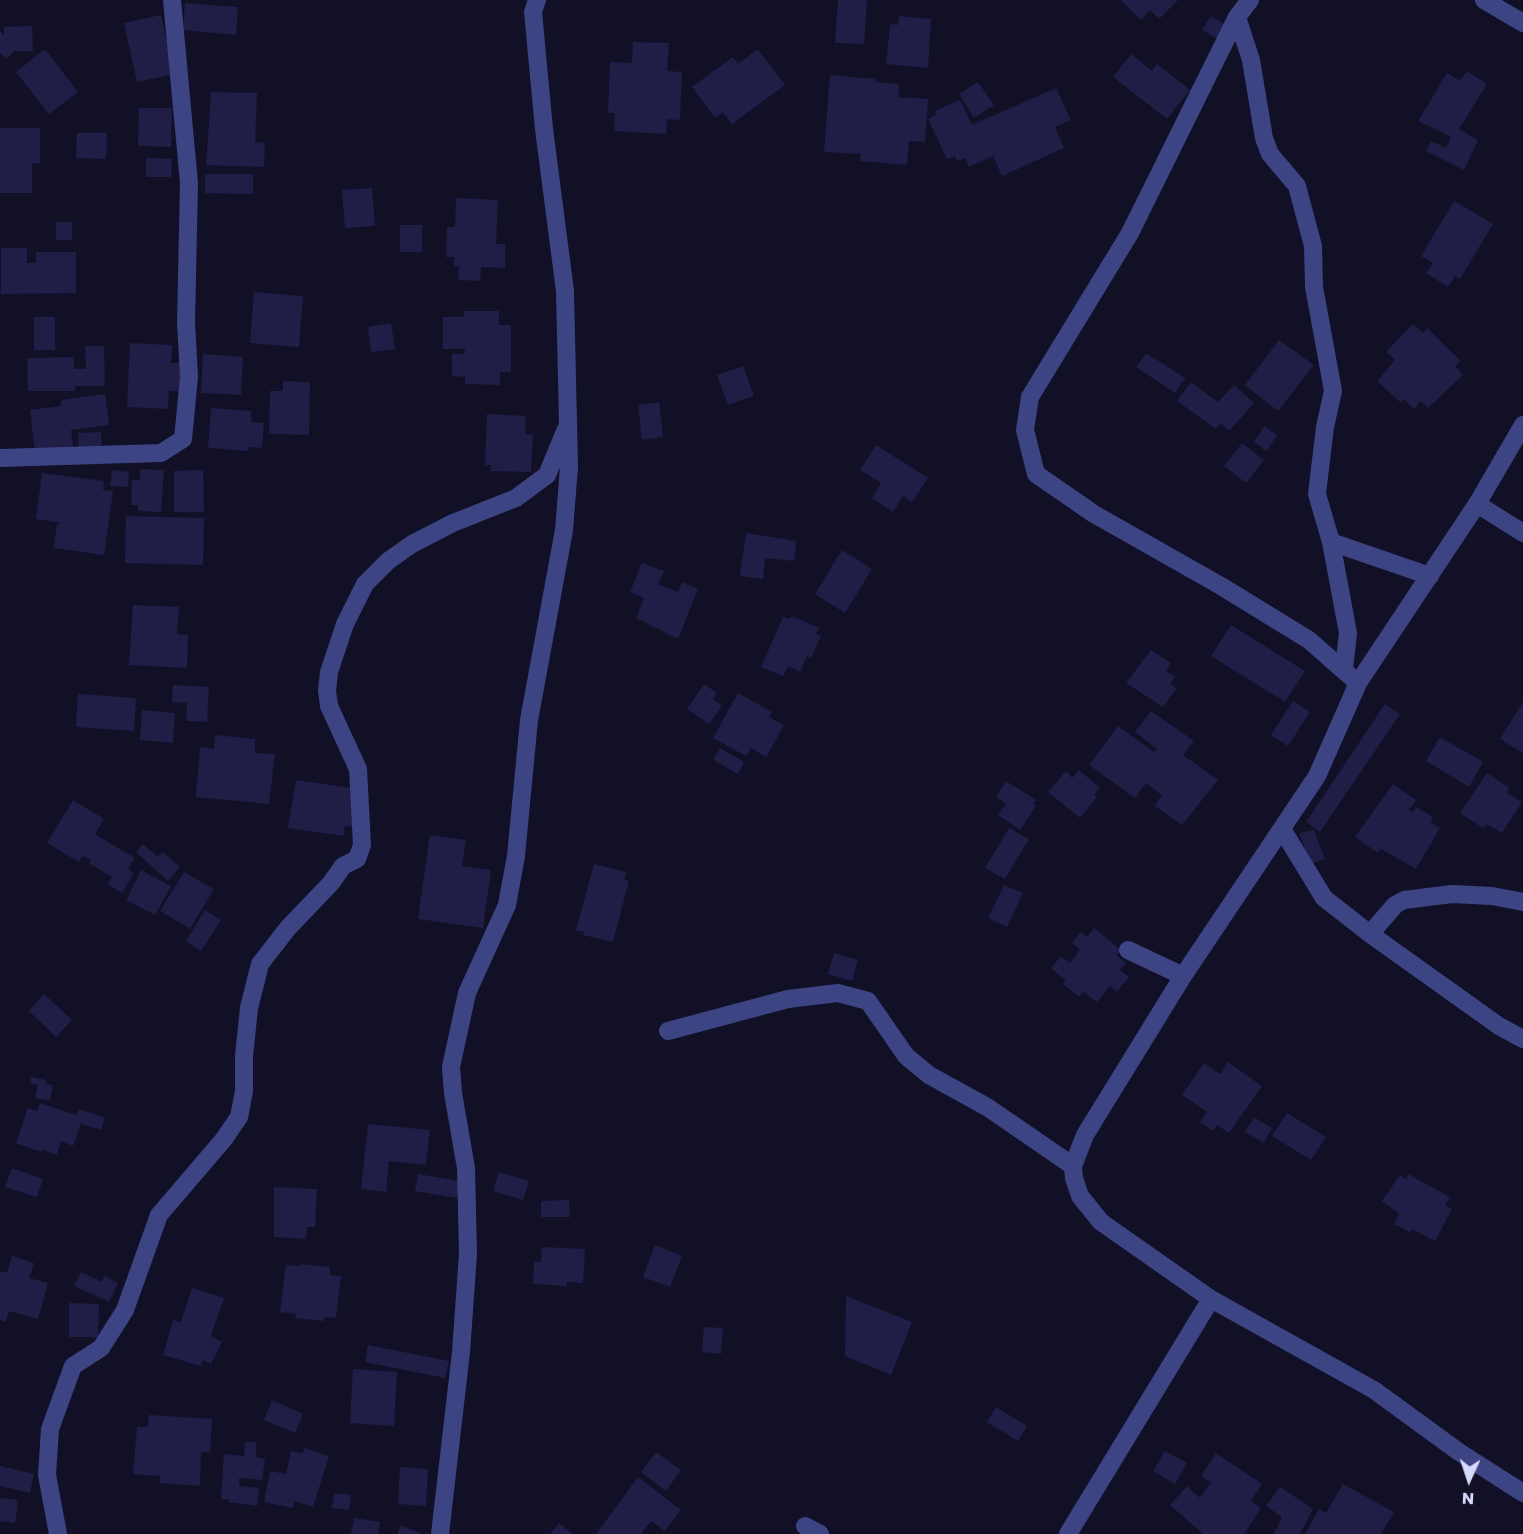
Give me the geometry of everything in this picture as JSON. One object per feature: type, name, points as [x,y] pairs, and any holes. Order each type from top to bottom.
[{"type":"street","points":[[0,458],[161,453],[183,440],[189,377],[186,321],[189,183],[172,0]]},
{"type":"street","points":[[440,1534],[461,1352],[468,1254],[466,1168],[453,1093],[451,1067],[467,993],[507,905],[516,856],[534,686],[564,530],[569,419],[565,291],[543,129],[533,12],[537,0]]},
{"type":"street","points":[[1250,0],[1237,16],[1130,233],[1030,397],[1024,430],[1036,474],[1094,514],[1201,574],[1309,640],[1358,683]]},
{"type":"street","points":[[1484,0],[1523,23]]},
{"type":"street","points":[[1237,16],[1251,60],[1264,138],[1270,154],[1298,186],[1313,246],[1314,287],[1333,391],[1325,427],[1317,494],[1331,542],[1348,633],[1344,669]]},
{"type":"street","points":[[58,1534],[47,1475],[50,1429],[73,1366],[101,1348],[125,1310],[159,1215],[224,1139],[239,1117],[244,1091],[244,1056],[249,1008],[260,964],[288,928],[332,883],[343,866],[357,859],[362,845],[358,769],[329,706],[327,691],[329,672],[345,624],[365,584],[388,561],[412,544],[453,523],[516,498],[547,475],[569,419]]},
{"type":"street","points":[[1523,425],[1477,504],[1358,683],[1317,776],[1183,976],[1085,1135],[1073,1166],[1080,1196],[1101,1222],[1211,1299],[1374,1390],[1459,1452],[1523,1493]]},
{"type":"street","points":[[1477,504],[1523,533]]},
{"type":"street","points":[[1331,542],[1430,576]]},
{"type":"street","points":[[1282,829],[1324,898],[1370,934],[1499,1026],[1523,1040]]},
{"type":"street","points":[[1370,934],[1395,905],[1418,897],[1472,895],[1523,902]]},
{"type":"street","points":[[1128,950],[1183,976]]},
{"type":"street","points":[[668,1031],[788,999],[838,993],[868,1001],[906,1056],[929,1075],[987,1107],[1073,1166]]},
{"type":"street","points":[[1068,1534],[1211,1299]]},
{"type":"building","points":[[838,0],[867,0],[864,44],[835,43]]},
{"type":"building","points":[[1121,0],[1178,0],[1159,19],[1150,10],[1141,20]]},
{"type":"building","points":[[185,3],[238,7],[236,35],[183,30]]},
{"type":"building","points":[[161,15],[174,74],[137,82],[124,23]]},
{"type":"building","points":[[899,16],[931,19],[928,68],[886,64],[890,24],[898,25]]},
{"type":"building","points":[[1211,16],[1228,26],[1219,40],[1202,30]]},
{"type":"building","points":[[32,26],[33,51],[14,51],[7,59],[0,53],[0,31],[4,35],[4,27]]},
{"type":"building","points":[[633,42],[669,43],[667,71],[682,72],[680,120],[667,119],[666,134],[614,131],[615,113],[608,113],[610,62],[632,63]]},
{"type":"building","points":[[45,49],[78,92],[49,114],[16,72]]},
{"type":"building","points":[[758,49],[785,85],[732,124],[723,112],[715,118],[692,87],[733,57],[738,64]]},
{"type":"building","points":[[1131,54],[1152,71],[1157,64],[1190,90],[1167,119],[1113,77]]},
{"type":"building","points":[[1467,71],[1487,84],[1459,129],[1478,140],[1464,170],[1426,151],[1431,141],[1446,148],[1451,137],[1418,121],[1447,73],[1460,81]]},
{"type":"building","points":[[830,75],[875,79],[875,82],[899,84],[898,97],[928,99],[925,142],[909,141],[907,165],[860,161],[861,154],[824,152]]},
{"type":"building","points":[[978,82],[994,105],[974,118],[959,94]]},
{"type":"building","points":[[1056,88],[1071,120],[1055,127],[1064,148],[1002,176],[993,156],[969,167],[965,158],[957,161],[955,156],[947,159],[928,119],[936,115],[935,111],[960,100],[972,125]]},
{"type":"building","points":[[211,92],[257,93],[255,142],[265,143],[264,167],[206,165]]},
{"type":"building","points":[[139,108],[172,108],[171,147],[138,146]]},
{"type":"building","points":[[0,128],[40,128],[40,163],[32,163],[32,193],[0,193]]},
{"type":"building","points":[[77,133],[107,133],[106,159],[76,158]]},
{"type":"building","points":[[146,158],[172,159],[171,177],[146,177]]},
{"type":"building","points":[[205,174],[253,174],[253,194],[205,193]]},
{"type":"building","points":[[372,188],[375,226],[345,228],[342,190]]},
{"type":"building","points":[[456,198],[498,200],[496,244],[505,244],[505,268],[481,267],[480,281],[458,280],[459,267],[454,266],[454,257],[446,257],[447,227],[455,227]]},
{"type":"building","points":[[1454,201],[1493,224],[1460,279],[1455,276],[1448,287],[1426,273],[1433,263],[1421,256]]},
{"type":"building","points":[[56,222],[72,222],[72,240],[56,240]]},
{"type":"building","points":[[400,225],[422,225],[422,252],[400,252]]},
{"type":"building","points":[[1,248],[27,248],[27,263],[36,263],[36,252],[76,252],[76,293],[1,294]]},
{"type":"building","points":[[254,292],[303,296],[299,347],[250,343]]},
{"type":"building","points":[[464,311],[499,311],[499,325],[511,325],[511,372],[500,372],[500,385],[465,384],[465,377],[452,376],[452,354],[464,354],[465,349],[443,349],[443,317],[464,317]]},
{"type":"building","points":[[34,317],[55,317],[55,350],[34,350]]},
{"type":"building","points":[[391,323],[395,349],[371,352],[368,327]]},
{"type":"building","points":[[1413,324],[1423,333],[1427,328],[1461,361],[1455,366],[1463,375],[1428,408],[1421,401],[1414,409],[1404,399],[1401,403],[1377,381],[1395,360],[1386,352]]},
{"type":"building","points":[[1279,340],[1314,365],[1278,411],[1245,385]]},
{"type":"building","points":[[130,343],[172,345],[171,363],[184,363],[183,391],[169,391],[168,409],[127,407]]},
{"type":"building","points":[[85,346],[104,346],[105,386],[75,386],[75,391],[28,391],[27,358],[74,357],[74,369],[86,369]]},
{"type":"building","points":[[1146,353],[1185,378],[1175,393],[1136,367]]},
{"type":"building","points":[[203,354],[243,357],[241,395],[201,393]]},
{"type":"building","points":[[743,366],[754,396],[728,405],[717,375]]},
{"type":"building","points":[[283,381],[310,382],[309,435],[269,434],[270,391],[283,391]]},
{"type":"building","points":[[1191,382],[1218,402],[1234,385],[1254,403],[1229,431],[1221,423],[1216,429],[1177,401]]},
{"type":"building","points":[[105,394],[109,425],[71,430],[73,447],[35,452],[30,410],[61,406],[61,400]]},
{"type":"building","points":[[659,402],[663,437],[642,440],[638,405]]},
{"type":"building","points":[[211,408],[251,411],[251,422],[264,423],[262,448],[248,447],[248,451],[208,448]]},
{"type":"building","points":[[487,414],[526,416],[525,434],[533,435],[531,472],[490,471],[491,465],[485,465]]},
{"type":"building","points":[[1264,426],[1277,435],[1267,451],[1254,442]]},
{"type":"building","points":[[101,432],[102,453],[79,454],[78,433]]},
{"type":"building","points":[[1242,443],[1264,460],[1246,483],[1224,466]]},
{"type":"building","points":[[876,445],[928,478],[912,502],[903,496],[893,512],[872,498],[881,483],[860,470]]},
{"type":"building","points":[[140,469],[164,470],[161,512],[138,511],[138,505],[131,505],[132,480],[140,480]]},
{"type":"building","points":[[112,470],[129,472],[128,487],[110,486]]},
{"type":"building","points":[[203,470],[204,512],[174,512],[174,471]]},
{"type":"building","points":[[42,473],[104,481],[103,490],[113,491],[104,555],[54,548],[57,524],[61,523],[36,519]]},
{"type":"building","points":[[126,516],[204,518],[203,565],[125,563]]},
{"type":"building","points":[[746,533],[796,541],[794,561],[765,558],[763,579],[740,576]]},
{"type":"building","points":[[842,550],[872,569],[845,613],[815,594]]},
{"type":"building","points":[[642,563],[664,571],[658,584],[678,592],[682,582],[698,589],[678,639],[636,618],[644,598],[630,592]]},
{"type":"building","points":[[133,605],[179,607],[177,634],[188,635],[187,668],[129,665]]},
{"type":"building","points":[[792,616],[819,628],[816,634],[821,636],[811,658],[807,656],[800,672],[788,666],[783,676],[761,667],[783,617],[790,619]]},
{"type":"building","points":[[1231,625],[1305,671],[1285,702],[1211,656]]},
{"type":"building","points":[[1151,650],[1171,663],[1166,671],[1175,677],[1170,684],[1177,688],[1163,707],[1126,683]]},
{"type":"building","points":[[704,684],[717,693],[713,699],[722,706],[709,724],[687,709]]},
{"type":"building","points":[[173,685],[209,687],[207,722],[186,721],[187,703],[172,702]]},
{"type":"building","points":[[738,693],[772,712],[769,717],[784,725],[766,757],[751,748],[746,756],[713,738]]},
{"type":"building","points":[[78,694],[136,698],[134,731],[76,727]]},
{"type":"building","points":[[1293,701],[1310,712],[1288,746],[1271,735]]},
{"type":"building","points":[[1523,702],[1523,753],[1500,739]]},
{"type":"building","points":[[1385,704],[1400,714],[1320,832],[1306,822]]},
{"type":"building","points":[[142,710],[175,713],[173,743],[140,740]]},
{"type":"building","points":[[1151,711],[1194,741],[1183,755],[1218,780],[1182,825],[1155,806],[1162,795],[1146,783],[1135,798],[1089,765],[1118,726],[1154,752],[1157,749],[1135,732]]},
{"type":"building","points":[[215,735],[255,739],[255,753],[275,754],[269,804],[196,797],[200,747],[214,749]]},
{"type":"building","points":[[1440,737],[1483,762],[1469,787],[1426,761]]},
{"type":"building","points":[[720,748],[744,762],[738,774],[713,760]]},
{"type":"building","points":[[1079,770],[1100,788],[1094,794],[1097,797],[1080,818],[1048,792],[1066,771],[1072,778]]},
{"type":"building","points":[[1487,773],[1509,788],[1507,793],[1522,802],[1502,833],[1486,824],[1483,828],[1460,813]]},
{"type":"building","points":[[296,780],[351,788],[350,795],[357,796],[353,827],[345,826],[344,836],[288,828]]},
{"type":"building","points":[[1006,781],[1036,800],[1033,803],[1036,806],[1020,830],[998,815],[1006,804],[996,797]]},
{"type":"building","points":[[1393,784],[1416,800],[1409,810],[1413,812],[1416,807],[1433,817],[1430,822],[1440,828],[1416,869],[1381,849],[1378,853],[1355,837]]},
{"type":"building","points":[[73,800],[104,819],[95,834],[135,858],[128,869],[134,873],[122,893],[107,884],[112,877],[89,863],[91,860],[83,856],[79,862],[47,843]]},
{"type":"building","points":[[1009,828],[1029,839],[1005,879],[985,868]]},
{"type":"building","points":[[1314,830],[1325,859],[1311,864],[1299,833]]},
{"type":"building","points":[[430,835],[466,840],[462,866],[491,870],[483,928],[418,919]]},
{"type":"building","points":[[143,844],[158,857],[162,852],[180,867],[168,881],[136,852]]},
{"type":"building","points":[[594,864],[626,872],[624,879],[629,881],[613,942],[583,935],[584,932],[576,930]]},
{"type":"building","points":[[141,870],[171,886],[155,915],[126,900]]},
{"type":"building","points":[[184,872],[214,889],[190,929],[160,911]]},
{"type":"building","points":[[1004,885],[1023,893],[1007,927],[988,918]]},
{"type":"building","points":[[205,910],[221,920],[201,951],[186,941]]},
{"type":"building","points":[[1094,928],[1121,950],[1116,955],[1126,963],[1120,970],[1129,977],[1117,992],[1110,986],[1097,1002],[1083,992],[1079,997],[1063,984],[1066,981],[1051,968],[1061,956],[1070,963],[1080,950],[1072,943],[1081,932],[1087,937]]},
{"type":"building","points":[[834,953],[858,960],[852,981],[828,974]]},
{"type":"building","points":[[44,994],[72,1020],[56,1037],[29,1011]]},
{"type":"building","points":[[1228,1062],[1262,1086],[1229,1133],[1217,1125],[1213,1131],[1200,1122],[1207,1112],[1182,1095],[1204,1063],[1220,1074]]},
{"type":"building","points":[[31,1077],[46,1080],[46,1084],[53,1085],[50,1101],[35,1098],[38,1085],[30,1084]]},
{"type":"building","points":[[40,1103],[76,1115],[79,1109],[105,1118],[101,1130],[81,1124],[73,1146],[61,1141],[57,1155],[16,1143],[28,1108],[37,1111]]},
{"type":"building","points":[[1287,1113],[1326,1137],[1311,1160],[1272,1136]]},
{"type":"building","points":[[1254,1117],[1272,1128],[1264,1143],[1245,1132]]},
{"type":"building","points":[[368,1124],[430,1130],[426,1165],[389,1161],[386,1192],[361,1189]]},
{"type":"building","points":[[12,1168],[43,1179],[37,1197],[5,1187]]},
{"type":"building","points":[[499,1172],[529,1181],[523,1200],[493,1191]]},
{"type":"building","points":[[418,1174],[460,1181],[457,1198],[415,1191]]},
{"type":"building","points":[[1408,1174],[1450,1197],[1445,1205],[1452,1209],[1435,1241],[1412,1229],[1410,1232],[1394,1224],[1399,1214],[1382,1201],[1400,1175],[1406,1179]]},
{"type":"building","points":[[274,1187],[317,1189],[315,1227],[307,1227],[306,1239],[274,1237]]},
{"type":"building","points":[[569,1200],[570,1217],[541,1217],[541,1201]]},
{"type":"building","points":[[655,1245],[682,1256],[670,1287],[643,1277]]},
{"type":"building","points":[[542,1247],[585,1249],[583,1283],[567,1282],[567,1286],[533,1284],[534,1262],[541,1262]]},
{"type":"building","points":[[12,1256],[34,1263],[29,1278],[48,1283],[38,1319],[9,1311],[6,1322],[0,1320],[0,1271],[7,1273]]},
{"type":"building","points":[[301,1264],[330,1267],[330,1275],[341,1276],[336,1318],[325,1317],[324,1321],[295,1318],[296,1314],[280,1312],[286,1265],[301,1266]]},
{"type":"building","points":[[81,1272],[102,1282],[104,1276],[118,1283],[109,1302],[74,1286]]},
{"type":"building","points":[[192,1288],[224,1298],[211,1336],[222,1342],[211,1364],[203,1360],[201,1366],[163,1355],[173,1320],[181,1322]]},
{"type":"building","points":[[846,1296],[912,1322],[891,1375],[845,1356]]},
{"type":"building","points":[[69,1303],[99,1304],[98,1337],[69,1337]]},
{"type":"building","points":[[704,1327],[723,1328],[721,1354],[702,1352]]},
{"type":"building","points":[[368,1345],[449,1361],[445,1378],[365,1362]]},
{"type":"building","points":[[353,1369],[397,1372],[394,1426],[350,1423]]},
{"type":"building","points":[[272,1400],[303,1414],[295,1433],[264,1420]]},
{"type":"building","points":[[996,1407],[1027,1426],[1018,1441],[987,1422]]},
{"type":"building","points":[[149,1415],[212,1419],[210,1452],[201,1452],[200,1486],[160,1483],[160,1476],[133,1474],[137,1427],[148,1427]]},
{"type":"building","points":[[245,1442],[256,1442],[256,1457],[265,1459],[262,1480],[239,1478],[239,1486],[259,1488],[257,1506],[221,1499],[224,1454],[244,1456]]},
{"type":"building","points":[[304,1448],[329,1456],[313,1507],[294,1501],[293,1508],[264,1502],[270,1471],[286,1474],[291,1451],[303,1453]]},
{"type":"building","points":[[1165,1451],[1187,1463],[1175,1484],[1153,1471]]},
{"type":"building","points":[[656,1452],[681,1470],[666,1491],[641,1472]]},
{"type":"building","points":[[1216,1453],[1262,1484],[1251,1501],[1261,1508],[1244,1534],[1203,1534],[1170,1505],[1187,1486],[1200,1498],[1211,1482],[1201,1476]]},
{"type":"building","points":[[0,1466],[34,1474],[30,1493],[0,1486]]},
{"type":"building","points":[[400,1467],[428,1469],[426,1506],[398,1504]]},
{"type":"building","points":[[638,1477],[681,1510],[665,1531],[651,1521],[641,1534],[596,1534]]},
{"type":"building","points":[[1343,1484],[1394,1512],[1381,1534],[1305,1534],[1319,1509],[1326,1513]]},
{"type":"building","points":[[1280,1487],[1313,1509],[1300,1534],[1274,1534],[1282,1517],[1266,1506]]},
{"type":"building","points":[[334,1493],[351,1495],[349,1510],[332,1508]]},
{"type":"building","points":[[0,1498],[18,1500],[15,1523],[0,1521]]},
{"type":"building","points":[[354,1518],[380,1522],[378,1534],[351,1534]]},
{"type":"building","points":[[559,1523],[573,1534],[550,1534]]},
{"type":"building","points":[[401,1525],[422,1534],[397,1534]]}]
